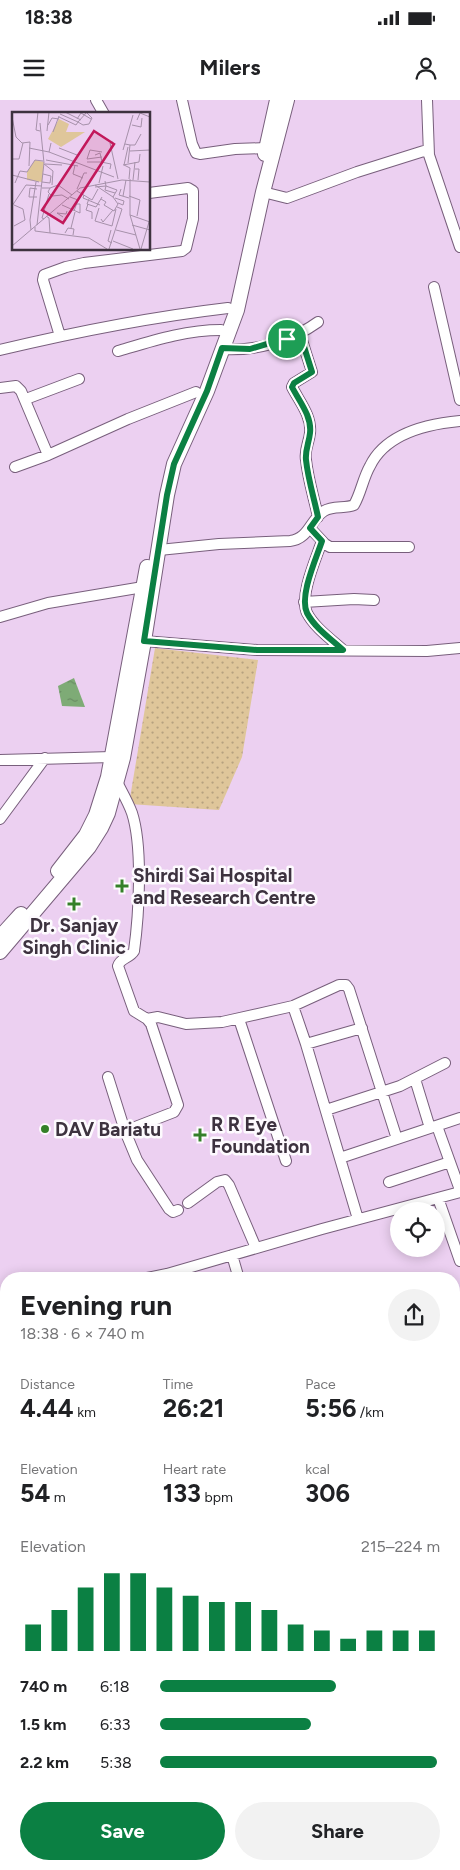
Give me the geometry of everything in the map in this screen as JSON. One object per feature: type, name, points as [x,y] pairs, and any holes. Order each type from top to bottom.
[{"type":"main road","points":[[0,937],[37,897],[86,835],[96,815],[112,756],[148,586],[169,453],[214,351],[228,308],[277,100]]},
{"type":"main road","points":[[0,952],[89,847],[108,813],[118,782],[144,641],[148,586],[159,550],[167,495],[174,464],[207,391],[237,310],[263,192],[287,100]]},
{"type":"street","points":[[96,100],[103,112]]},
{"type":"street","points":[[182,100],[192,144],[196,153],[266,148]]},
{"type":"street","points":[[427,100],[428,150],[460,247]]},
{"type":"street","points":[[263,192],[287,198],[357,172],[428,150]]},
{"type":"street","points":[[60,336],[43,280],[44,275],[73,265],[181,251],[186,248],[193,219],[193,191],[188,188],[150,193]]},
{"type":"street","points":[[434,287],[460,400]]},
{"type":"street","points":[[0,350],[60,336],[179,314],[228,308]]},
{"type":"street","points":[[222,348],[250,349],[300,334],[318,322]]},
{"type":"street","points":[[118,351],[174,335],[196,331],[221,330]]},
{"type":"street","points":[[300,334],[312,372],[294,383],[292,387],[305,410],[309,427],[306,461],[318,517]]},
{"type":"street","points":[[26,399],[79,379]]},
{"type":"street","points":[[0,386],[16,386],[26,399],[48,455]]},
{"type":"street","points":[[15,467],[48,455],[128,419],[196,392]]},
{"type":"street","points":[[159,550],[219,544],[295,541],[303,536],[318,517],[328,509],[354,506],[370,464],[393,440],[411,431],[460,420]]},
{"type":"street","points":[[310,528],[330,547],[409,547]]},
{"type":"street","points":[[322,541],[304,602],[311,619],[343,650]]},
{"type":"street","points":[[0,617],[48,603],[148,586]]},
{"type":"street","points":[[304,602],[354,599],[374,600]]},
{"type":"street","points":[[144,641],[257,650],[459,652]]},
{"type":"street","points":[[0,760],[112,756]]},
{"type":"street","points":[[0,819],[45,758]]},
{"type":"street","points":[[118,782],[132,814],[137,847],[138,873],[134,951],[121,960],[118,966],[134,1011],[147,1019],[152,1027],[178,1108],[171,1114],[126,1131]]},
{"type":"street","points":[[147,1019],[155,1017],[178,1023],[199,1024],[239,1019],[293,1006],[339,985],[346,984],[397,1139]]},
{"type":"street","points":[[293,1006],[358,1219]]},
{"type":"street","points":[[239,1019],[286,1160]]},
{"type":"street","points":[[306,1044],[362,1028]]},
{"type":"street","points":[[326,1110],[416,1079],[445,1063]]},
{"type":"street","points":[[108,1077],[138,1160],[169,1209],[173,1212],[178,1210]]},
{"type":"street","points":[[174,1272],[460,1191],[416,1079]]},
{"type":"street","points":[[340,1158],[460,1118]]},
{"type":"street","points":[[389,1182],[450,1162]]},
{"type":"street","points":[[188,1203],[217,1182],[225,1180],[229,1184],[256,1248]]},
{"type":"street","points":[[438,1198],[460,1261]]},
{"type":"street","points":[[232,1255],[237,1272]]},
{"type":"shaded area","points":[[155,648],[258,660],[242,757],[219,810],[129,804]]},
{"type":"water","points":[[74,678],[85,707],[62,706],[58,686]]},
{"type":"place","name":"Shirdi Sai Hospital and Research Centre","points":[[122,886]]},
{"type":"place","name":"Dr. Sanjay Singh Clinic","points":[[74,904]]},
{"type":"place","name":"DAV Bariatu","points":[[45,1129]]},
{"type":"place","name":"R R Eye Foundation","points":[[200,1135]]},
{"type":"route","points":[[300,334],[312,369],[310,375],[292,384],[292,388],[305,410],[310,432],[306,449],[306,461],[318,517],[310,528],[322,541],[304,602],[311,619],[343,650],[257,650],[144,641],[167,495],[174,464],[207,391],[222,348],[250,349],[287,339],[300,334]]}]
